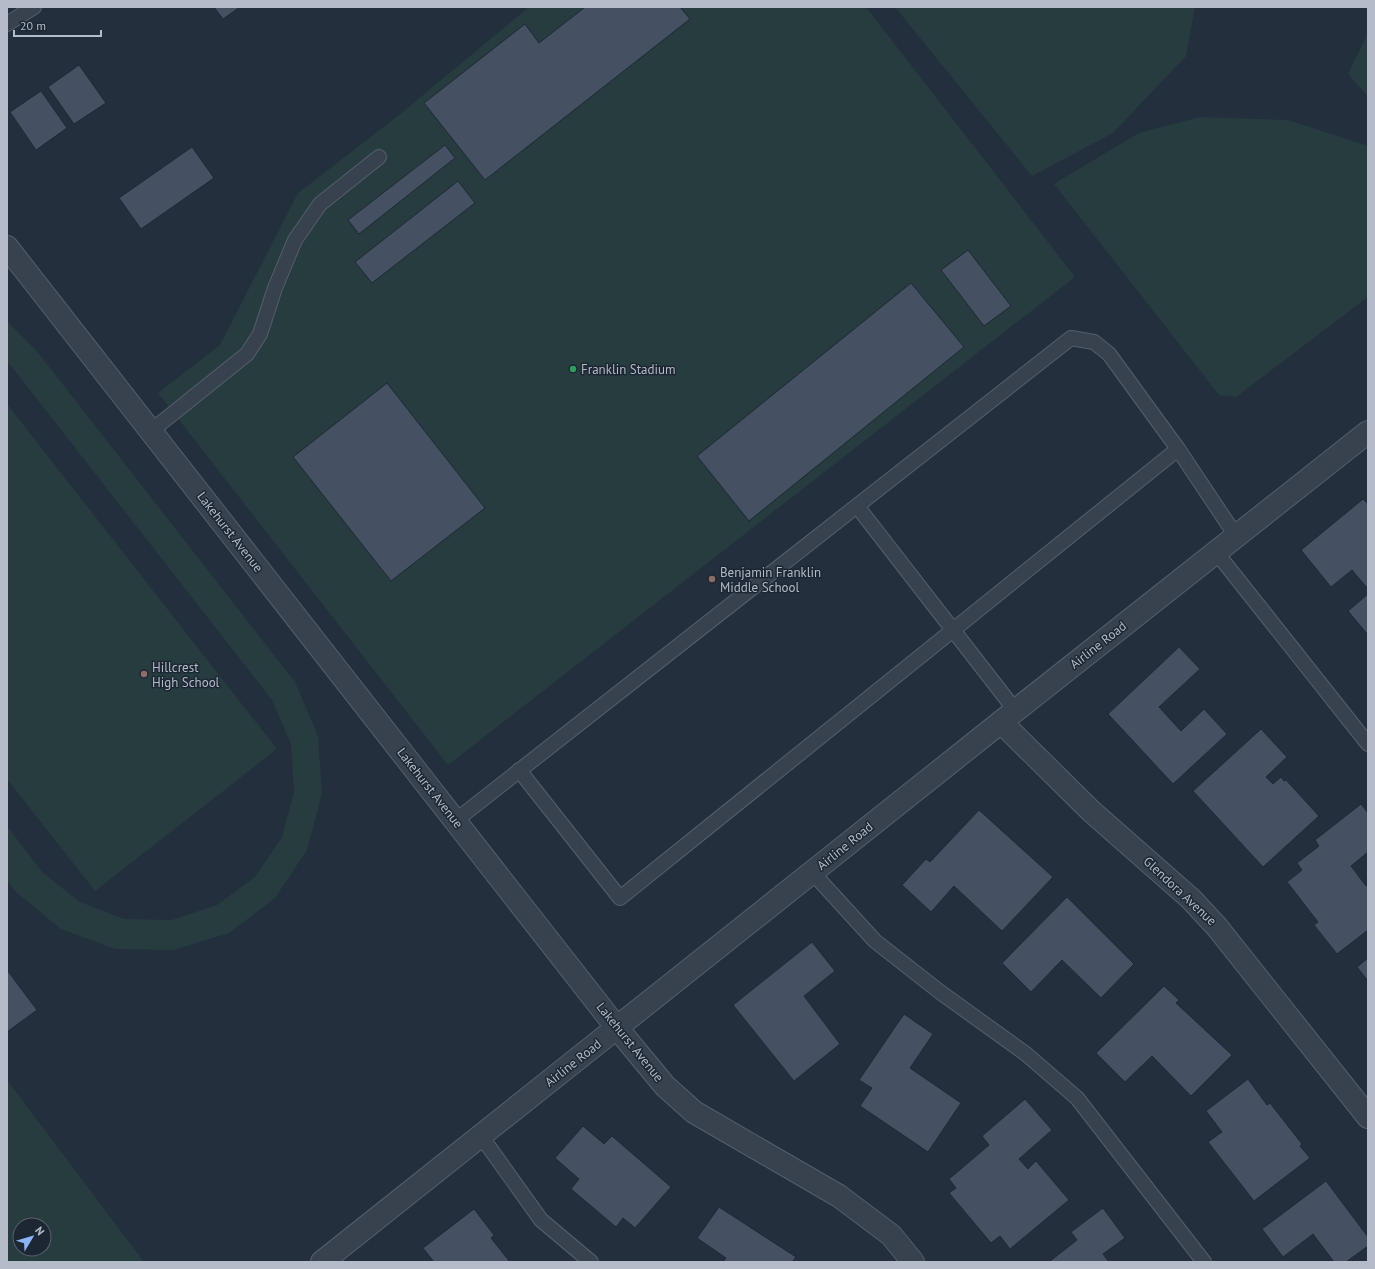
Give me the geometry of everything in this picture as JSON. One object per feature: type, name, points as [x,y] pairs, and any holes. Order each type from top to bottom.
[{"type":"street","name":"Lakehurst Avenue","points":[[7,247],[617,1028],[665,1086],[694,1112],[839,1196],[891,1235],[913,1262]]},
{"type":"street","name":"Airline Road","points":[[322,1262],[1008,716],[1368,432]]},
{"type":"street","name":"Glendora Avenue","points":[[1008,716],[1091,811],[1192,899],[1217,927],[1368,1117]]},
{"type":"lane","points":[[7,24],[34,7]]},
{"type":"lane","points":[[151,431],[247,354],[260,334],[275,288],[295,240],[320,204],[379,157]]},
{"type":"lane","points":[[455,820],[1071,338],[1094,342],[1109,354],[1178,449],[1236,536]]},
{"type":"lane","points":[[519,770],[620,898],[1178,449]]},
{"type":"lane","points":[[857,506],[952,631],[1008,716]]},
{"type":"lane","points":[[1216,552],[1368,744]]},
{"type":"lane","points":[[812,872],[876,941],[940,992],[1026,1054],[1077,1098],[1204,1262]]},
{"type":"lane","points":[[481,1136],[541,1220],[591,1262]]},
{"type":"green space","name":"Franklin Stadium","points":[[529,7],[866,7],[1075,277],[448,765],[158,393],[220,345],[298,193],[399,115]]},
{"type":"green space","points":[[895,7],[1195,7],[1186,56],[1113,133],[1032,176]]},
{"type":"green space","points":[[1368,33],[1368,97],[1348,74]]},
{"type":"green space","points":[[1200,117],[1288,120],[1368,146],[1368,297],[1236,397],[1219,395],[1054,184],[1139,133]]},
{"type":"green space","points":[[7,321],[36,350],[295,682],[318,736],[322,794],[307,850],[275,898],[229,933],[173,950],[115,949],[61,929],[16,892],[7,880],[7,826],[42,872],[80,902],[124,919],[172,920],[217,905],[255,877],[282,837],[294,792],[291,744],[272,700],[7,362]]},
{"type":"green space","points":[[7,404],[277,749],[95,891],[7,779]]},
{"type":"green space","points":[[7,1080],[144,1262],[7,1262]]},
{"type":"building","points":[[214,7],[240,7],[223,19]]},
{"type":"building","points":[[585,7],[680,7],[690,19],[485,180],[424,103],[525,24],[539,43]]},
{"type":"building","points":[[79,65],[106,103],[74,124],[48,87]]},
{"type":"building","points":[[41,91],[67,128],[36,150],[10,112]]},
{"type":"building","points":[[445,145],[455,158],[359,234],[348,220]]},
{"type":"building","points":[[192,147],[214,178],[141,229],[119,198]]},
{"type":"building","points":[[458,181],[475,203],[372,283],[355,262]]},
{"type":"building","points":[[968,250],[1011,306],[984,326],[941,270]]},
{"type":"building","points":[[911,283],[964,347],[749,521],[697,456]]},
{"type":"building","points":[[387,383],[485,508],[391,581],[293,457]]},
{"type":"building","points":[[1363,499],[1368,504],[1368,589],[1352,570],[1331,587],[1301,550]]},
{"type":"building","points":[[1368,594],[1368,635],[1348,611]]},
{"type":"building","points":[[1179,647],[1200,669],[1159,707],[1181,731],[1204,709],[1227,734],[1173,784],[1108,714]]},
{"type":"building","points":[[1261,729],[1287,757],[1266,777],[1273,784],[1281,777],[1284,781],[1286,780],[1319,816],[1263,867],[1193,791]]},
{"type":"building","points":[[1361,804],[1368,813],[1368,852],[1351,866],[1366,886],[1368,885],[1368,930],[1337,954],[1314,925],[1318,922],[1287,882],[1302,870],[1297,863],[1319,846],[1315,840]]},
{"type":"building","points":[[979,810],[1053,877],[1002,931],[954,886],[931,912],[902,885],[926,859],[930,862]]},
{"type":"building","points":[[1067,897],[1134,964],[1101,998],[1062,960],[1031,992],[1002,963]]},
{"type":"building","points":[[812,942],[835,971],[804,996],[840,1044],[794,1081],[733,1005]]},
{"type":"building","points":[[1368,958],[1368,981],[1357,967]]},
{"type":"building","points":[[7,970],[37,1010],[7,1032]]},
{"type":"building","points":[[1164,986],[1179,1000],[1176,1003],[1232,1055],[1191,1096],[1152,1056],[1125,1082],[1096,1053]]},
{"type":"building","points":[[904,1014],[933,1034],[910,1068],[961,1103],[928,1152],[860,1106],[872,1088],[859,1080]]},
{"type":"building","points":[[1248,1079],[1267,1105],[1270,1103],[1302,1144],[1300,1146],[1310,1158],[1254,1201],[1208,1142],[1222,1132],[1206,1111]]},
{"type":"building","points":[[1025,1099],[1052,1130],[1019,1159],[1028,1169],[1036,1161],[1069,1200],[1010,1249],[1000,1236],[991,1243],[949,1193],[956,1188],[949,1179],[989,1145],[982,1136]]},
{"type":"building","points":[[583,1126],[604,1144],[612,1136],[671,1187],[635,1228],[623,1218],[616,1227],[571,1189],[579,1179],[555,1158]]},
{"type":"building","points":[[1326,1181],[1368,1237],[1368,1246],[1346,1262],[1334,1262],[1313,1234],[1283,1257],[1262,1229]]},
{"type":"building","points":[[719,1207],[796,1257],[792,1262],[723,1262],[726,1258],[697,1238]]},
{"type":"building","points":[[1103,1208],[1125,1238],[1103,1254],[1109,1262],[1049,1262],[1077,1240],[1071,1232]]},
{"type":"building","points":[[474,1209],[494,1235],[491,1238],[510,1262],[434,1262],[423,1248]]},
{"type":"place","name":"Franklin Stadium","points":[[573,369]]},
{"type":"place","name":"Benjamin Franklin Middle School","points":[[712,579]]},
{"type":"place","name":"Hillcrest High School","points":[[144,674]]}]
